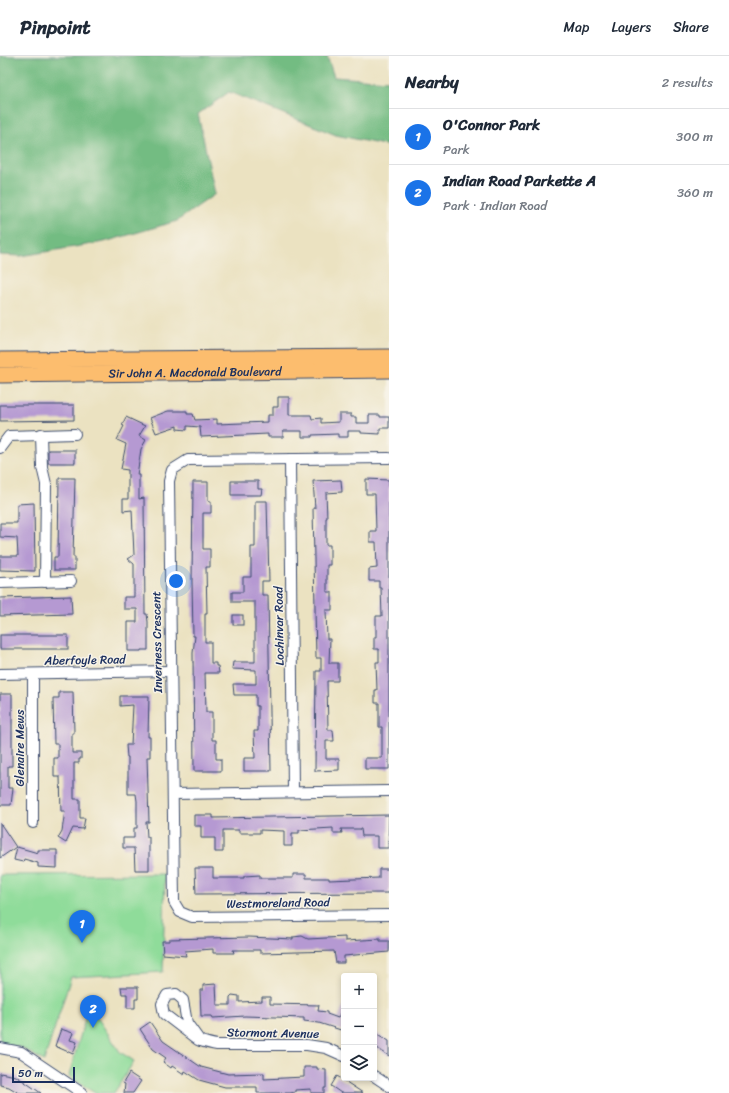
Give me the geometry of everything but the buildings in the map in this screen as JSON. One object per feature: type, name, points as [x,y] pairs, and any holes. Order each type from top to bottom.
[{"type":"main road","name":"Sir John A. Macdonald Boulevard","points":[[0,360],[389,357]]},
{"type":"main road","name":"Sir John A. Macdonald Boulevard","points":[[0,375],[389,370]]},
{"type":"street","points":[[41,434],[42,467],[46,484],[45,582]]},
{"type":"street","points":[[0,448],[9,436],[75,434]]},
{"type":"street","name":"Lochinvar Road","points":[[290,458],[294,792]]},
{"type":"street","name":"Inverness Crescent","points":[[174,902],[170,671],[169,481],[172,470],[188,460],[389,458]]},
{"type":"street","points":[[0,583],[71,581]]},
{"type":"street","name":"Aberfoyle Road","points":[[0,674],[170,671]]},
{"type":"street","name":"Glenaire Mews","points":[[32,674],[33,823]]},
{"type":"street","points":[[173,794],[389,791]]},
{"type":"street","name":"Westmoreland Road","points":[[174,902],[180,912],[192,917],[389,915]]},
{"type":"street","name":"Stormont Avenue","points":[[200,1041],[188,1023],[183,1000],[176,994],[167,995],[162,1004],[164,1014],[200,1041],[217,1046],[307,1045],[326,1048],[341,1055]]},
{"type":"street","points":[[0,1048],[21,1052],[82,1093]]},
{"type":"street","points":[[377,1078],[389,1086]]},
{"type":"green space","points":[[0,56],[327,56],[334,77],[389,81],[389,146],[336,135],[229,92],[198,114],[215,194],[177,221],[104,242],[21,256],[0,255]]},
{"type":"green space","points":[[165,874],[163,972],[71,977],[44,1061],[22,1048],[0,1043],[0,875]]},
{"type":"green space","points":[[89,1005],[120,1052],[134,1061],[114,1093],[95,1093],[69,1076]]},
{"type":"place","name":"O'Connor Park","points":[[82,943]]},
{"type":"place","name":"Indian Road Parkette A","points":[[93,1028]]}]
